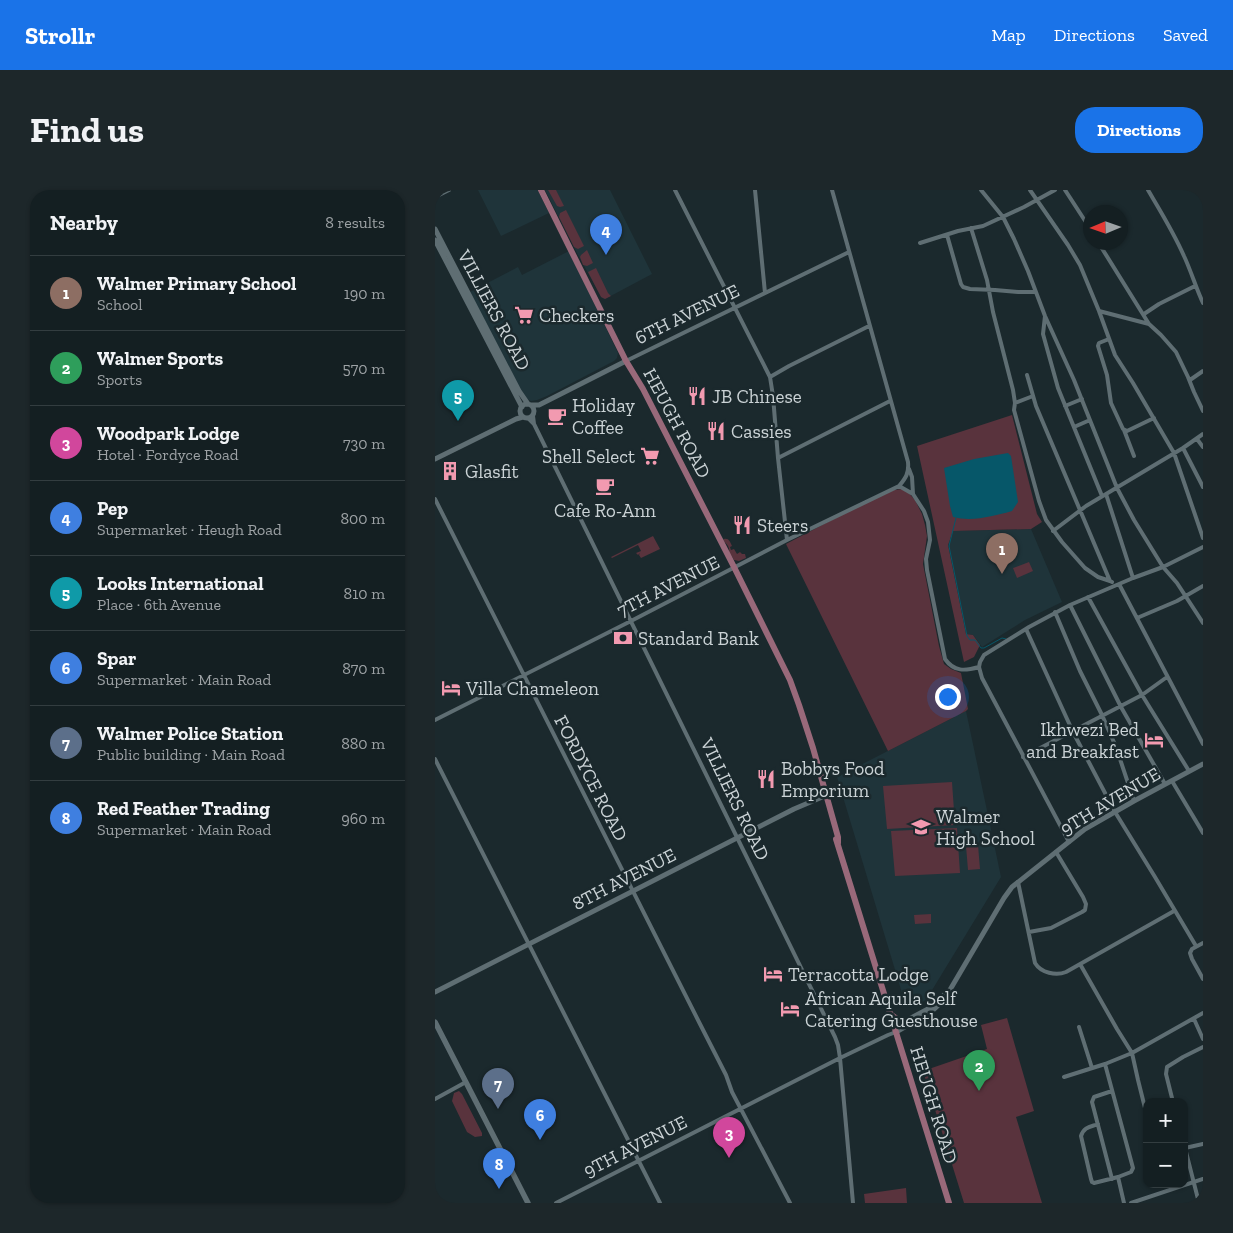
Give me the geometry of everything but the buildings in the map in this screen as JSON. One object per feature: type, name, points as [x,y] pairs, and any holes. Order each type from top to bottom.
[{"type":"main road","name":"HEUGH ROAD","points":[[541,190],[626,361],[643,389],[735,567],[785,670],[838,836],[837,843],[949,1203]]},
{"type":"main road","points":[[890,1014],[897,1019],[907,1021]]},
{"type":"main road","points":[[435,1022],[529,1203]]},
{"type":"street","points":[[435,197],[449,190]]},
{"type":"street","points":[[675,190],[770,377],[787,540]]},
{"type":"street","points":[[755,190],[765,293]]},
{"type":"street","points":[[832,190],[908,470],[912,476],[913,494]]},
{"type":"street","points":[[981,190],[1003,216],[1029,271],[1035,292],[1117,488],[1163,567],[1177,583],[1203,623]]},
{"type":"street","points":[[1030,190],[1080,265],[1115,355],[1174,453],[1203,538]]},
{"type":"street","points":[[920,243],[983,226],[1055,190]]},
{"type":"street","points":[[1065,190],[1083,218]]},
{"type":"street","points":[[1148,190],[1185,257],[1203,304]]},
{"type":"street","points":[[971,228],[989,289],[1015,403],[1014,410],[1046,520],[1061,542],[1085,568],[1098,577],[1117,584],[1137,618],[1203,744]]},
{"type":"street","name":"VILLIERS ROAD","points":[[435,229],[521,394],[527,411]]},
{"type":"street","points":[[947,235],[962,286],[970,289],[1035,292]]},
{"type":"street","name":"VILLIERS ROAD","points":[[435,240],[534,424],[835,1037],[840,1058],[853,1203]]},
{"type":"street","points":[[1103,250],[1149,324],[1176,352],[1203,411]]},
{"type":"street","name":"6TH AVENUE","points":[[435,459],[626,361],[849,252]]},
{"type":"street","points":[[1143,314],[1195,286]]},
{"type":"street","points":[[1099,311],[1149,324]]},
{"type":"street","points":[[1045,316],[1043,334],[1065,406],[1087,461],[1104,495],[1133,578]]},
{"type":"street","points":[[770,377],[869,326]]},
{"type":"street","points":[[1109,339],[1099,343],[1098,346],[1107,375],[1111,404],[1134,456]]},
{"type":"street","points":[[1190,380],[1203,371]]},
{"type":"street","points":[[1027,375],[1036,406],[1110,581]]},
{"type":"street","points":[[1015,403],[1033,396]]},
{"type":"street","points":[[1065,406],[1081,399]]},
{"type":"street","points":[[778,458],[890,401]]},
{"type":"street","points":[[1124,430],[1127,431],[1154,418]]},
{"type":"street","points":[[1074,426],[1090,420]]},
{"type":"street","points":[[1053,532],[1080,510],[1203,434]]},
{"type":"street","points":[[1197,439],[1203,447]]},
{"type":"street","points":[[1183,448],[1203,487]]},
{"type":"street","points":[[908,470],[906,478],[899,486],[913,494],[924,511],[928,522],[930,540],[926,559],[927,570],[945,659],[949,665],[957,669],[979,667]]},
{"type":"street","name":"7TH AVENUE","points":[[435,720],[787,540],[899,486]]},
{"type":"street","name":"FORDYCE ROAD","points":[[435,499],[726,1075],[732,1092],[790,1203]]},
{"type":"street","points":[[1069,842],[982,678],[979,667],[981,659],[984,655],[1055,612],[1117,584],[1163,567],[1203,547]]},
{"type":"street","points":[[1137,618],[1169,605],[1203,586]]},
{"type":"street","points":[[1088,597],[1141,696],[1189,771]]},
{"type":"street","points":[[1070,605],[1121,707],[1165,784]]},
{"type":"street","points":[[1055,612],[1080,671],[1116,747],[1134,801]]},
{"type":"street","points":[[1026,629],[1073,732],[1115,812],[1196,946]]},
{"type":"street","points":[[1023,758],[1141,696],[1167,677]]},
{"type":"street","points":[[435,759],[659,1203]]},
{"type":"street","name":"9TH AVENUE","points":[[556,1203],[931,1012],[944,1000],[1003,898],[1012,887],[1085,829],[1203,764]]},
{"type":"street","points":[[1172,781],[1203,833]]},
{"type":"street","name":"8TH AVENUE","points":[[435,992],[737,838],[825,796]]},
{"type":"street","points":[[1029,932],[1051,928],[1085,910],[1086,904],[1083,897],[1056,852]]},
{"type":"street","points":[[1018,882],[1035,963],[1041,970],[1059,974],[1174,911]]},
{"type":"street","points":[[1203,943],[1191,950],[1190,955],[1203,979]]},
{"type":"street","points":[[1080,964],[1132,1053],[1143,1102]]},
{"type":"street","name":"9TH AVENUE","points":[[895,1030],[928,1009],[951,989]]},
{"type":"street","points":[[1064,1077],[1132,1053],[1203,1013]]},
{"type":"street","points":[[1194,1019],[1203,1039]]},
{"type":"street","points":[[1079,1027],[1092,1068]]},
{"type":"street","points":[[1172,1098],[1166,1074],[1167,1067],[1203,1047]]},
{"type":"street","points":[[1098,1124],[1086,1128],[1081,1136],[1091,1179],[1094,1183],[1118,1178],[1131,1172],[1133,1168],[1105,1064]]},
{"type":"street","points":[[435,1098],[466,1082]]},
{"type":"street","points":[[1112,1091],[1094,1097],[1092,1100],[1112,1179]]},
{"type":"street","points":[[1188,1146],[1203,1144]]},
{"type":"street","points":[[1188,1160],[1199,1203]]},
{"type":"street","points":[[1118,1178],[1123,1203]]},
{"type":"street","points":[[1131,1203],[1203,1179]]},
{"type":"street","points":[[1150,1197],[1151,1203]]},
{"type":"shaded area","points":[[478,190],[538,190],[549,213],[501,236]]},
{"type":"shaded area","points":[[545,190],[610,190],[652,274],[605,299],[602,298]]},
{"type":"shaded area","points":[[548,190],[556,190],[564,206],[557,206]]},
{"type":"shaded area","points":[[566,210],[584,246],[578,249],[574,247],[559,217],[560,213]]},
{"type":"shaded area","points":[[587,250],[593,263],[587,266],[583,265],[580,257]]},
{"type":"shaded area","points":[[569,251],[618,353],[617,358],[547,396],[531,401],[525,398],[470,292],[518,267],[522,275]]},
{"type":"shaded area","points":[[596,268],[611,296],[605,299],[601,297],[588,272]]},
{"type":"shaded area","points":[[1012,415],[1037,514],[1042,522],[1031,529],[953,531],[948,545],[966,634],[973,635],[980,645],[974,657],[964,662],[917,446]]},
{"type":"shaded area","points":[[902,489],[908,492],[915,500],[922,514],[927,536],[923,564],[939,646],[944,664],[961,673],[968,709],[888,751],[786,544],[866,502],[894,490]]},
{"type":"shaded area","points":[[1031,529],[1062,602],[1025,620],[982,647],[973,635],[966,634],[948,545],[953,531]]},
{"type":"shaded area","points":[[653,536],[660,549],[641,558],[640,553],[638,555],[636,553],[641,551],[638,545],[611,557]]},
{"type":"shaded area","points":[[724,539],[730,542],[731,550],[734,549],[737,554],[740,552],[745,554],[746,558],[739,561],[734,560]]},
{"type":"shaded area","points":[[1029,562],[1033,571],[1017,578],[1013,568]]},
{"type":"shaded area","name":"Walmer High School","points":[[966,711],[1001,877],[926,1000],[914,1006],[905,1003],[837,777]]},
{"type":"shaded area","points":[[952,782],[955,825],[887,829],[883,786]]},
{"type":"shaded area","points":[[957,828],[960,873],[895,876],[891,831]]},
{"type":"shaded area","points":[[978,845],[980,869],[968,870],[966,846]]},
{"type":"shaded area","points":[[931,914],[931,923],[915,924],[914,915]]},
{"type":"shaded area","points":[[1007,1018],[1034,1111],[1016,1117],[1042,1203],[964,1203],[923,1071],[987,1049],[981,1025]]},
{"type":"shaded area","points":[[459,1091],[482,1136],[475,1137],[467,1132],[452,1101],[454,1093]]},
{"type":"shaded area","points":[[906,1188],[907,1203],[865,1203],[864,1194]]},
{"type":"water","points":[[1008,453],[1011,456],[1018,502],[1012,511],[975,519],[953,517],[944,468],[974,459]]},
{"type":"waterway","points":[[956,518],[949,546],[967,636],[970,640],[975,640],[981,648],[1002,638],[1006,639]]},
{"type":"place","name":"Pep","points":[[606,255]]},
{"type":"place","name":"Checkers","points":[[524,315]]},
{"type":"place","name":"JB Chinese","points":[[697,396]]},
{"type":"place","name":"Holiday Coffee","points":[[557,416]]},
{"type":"place","name":"Looks International","points":[[458,421]]},
{"type":"place","name":"Cassies","points":[[716,431]]},
{"type":"place","name":"Shell Select","points":[[650,456]]},
{"type":"place","name":"Glasfit","points":[[450,471]]},
{"type":"place","name":"Cafe Ro-Ann","points":[[605,486]]},
{"type":"place","name":"Steers","points":[[742,525]]},
{"type":"place","name":"Walmer Primary School","points":[[1002,574]]},
{"type":"place","name":"Standard Bank","points":[[623,638]]},
{"type":"place","name":"Villa Chameleon","points":[[451,688]]},
{"type":"place","name":"Ikhwezi Bed and Breakfast","points":[[1154,740]]},
{"type":"place","name":"Bobbys Food Emporium","points":[[766,779]]},
{"type":"place","name":"Walmer High School","points":[[921,827]]},
{"type":"place","name":"Terracotta Lodge","points":[[773,974]]},
{"type":"place","name":"African Aquila Self Catering Guesthouse","points":[[790,1009]]},
{"type":"place","name":"Walmer Sports","points":[[979,1091]]},
{"type":"place","name":"Walmer Police Station","points":[[498,1109]]},
{"type":"place","name":"Spar","points":[[540,1140]]},
{"type":"place","name":"Woodpark Lodge","points":[[729,1158]]},
{"type":"place","name":"Red Feather Trading","points":[[499,1189]]}]
